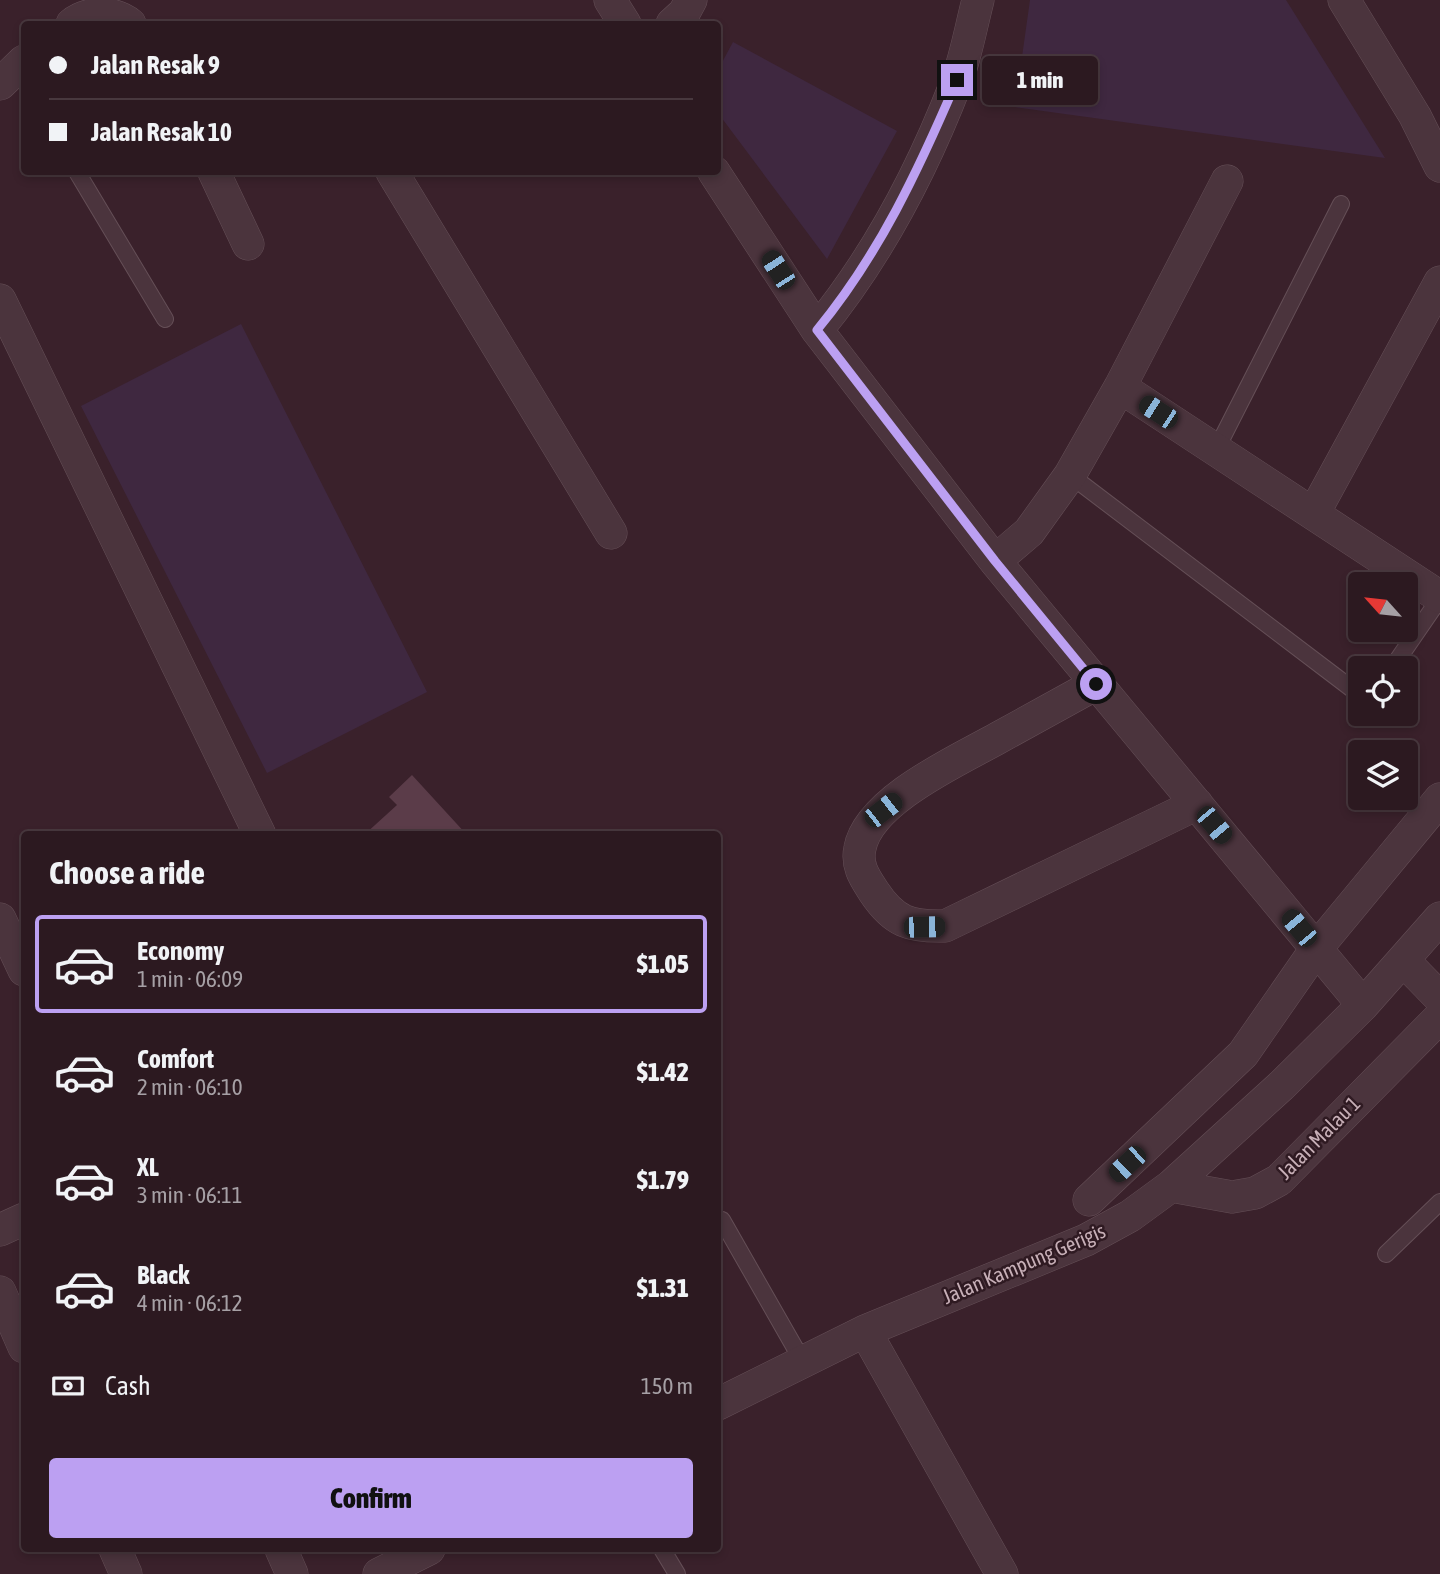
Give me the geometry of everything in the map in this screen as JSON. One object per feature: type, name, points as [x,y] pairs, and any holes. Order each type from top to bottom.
[{"type":"street","points":[[610,0],[623,21]]},
{"type":"street","points":[[675,21],[684,13],[691,0]]},
{"type":"street","points":[[817,330],[843,299],[866,264],[907,192],[957,80],[978,0]]},
{"type":"street","points":[[1345,0],[1415,116],[1440,166]]},
{"type":"street","points":[[79,21],[96,14],[113,14],[125,21]]},
{"type":"street","points":[[215,175],[248,244]]},
{"type":"street","points":[[394,175],[611,533]]},
{"type":"street","points":[[717,175],[817,330],[995,561],[1363,1005]]},
{"type":"street","points":[[995,561],[1030,532],[1070,475],[1120,387],[1227,181]]},
{"type":"street","points":[[1314,513],[1440,282]]},
{"type":"street","points":[[0,300],[258,831]]},
{"type":"street","points":[[1120,387],[1440,598]]},
{"type":"street","points":[[1096,684],[920,781],[883,810],[869,826],[859,848],[860,870],[887,911],[904,921],[924,927],[945,926],[1196,804]]},
{"type":"street","points":[[1089,1200],[1243,1055],[1316,949],[1440,799]]},
{"type":"street","name":"Jalan Kampung Gerigis","points":[[721,1403],[865,1331],[1086,1240],[1130,1216],[1171,1186],[1281,1086],[1363,1005],[1440,918]]},
{"type":"street","points":[[0,919],[21,964]]},
{"type":"street","points":[[1404,961],[1440,998]]},
{"type":"street","name":"Jalan Malau 1","points":[[1171,1186],[1232,1197],[1255,1193],[1279,1180],[1440,1017]]},
{"type":"street","points":[[0,1292],[21,1340]]},
{"type":"street","points":[[865,1331],[1002,1574]]},
{"type":"street","points":[[116,1552],[126,1574]]},
{"type":"street","points":[[379,1574],[423,1552]]},
{"type":"lane","points":[[79,175],[165,319]]},
{"type":"lane","points":[[1216,450],[1341,204]]},
{"type":"lane","points":[[1070,475],[1348,686]]},
{"type":"lane","points":[[1400,656],[1440,598]]},
{"type":"lane","points":[[1386,1255],[1440,1202]]},
{"type":"lane","points":[[722,1220],[803,1362]]},
{"type":"lane","points":[[664,1552],[677,1574]]},
{"type":"shaded area","points":[[1030,0],[1286,0],[1385,158],[1015,107]]},
{"type":"shaded area","points":[[733,42],[897,131],[827,259],[721,117],[721,64]]},
{"type":"shaded area","points":[[241,324],[427,692],[267,773],[81,406]]},
{"type":"building","points":[[412,775],[463,831],[368,831],[397,805],[389,797]]},
{"type":"route","points":[[957,80],[907,192],[866,264],[843,299],[817,330],[995,561],[1096,684]]}]
